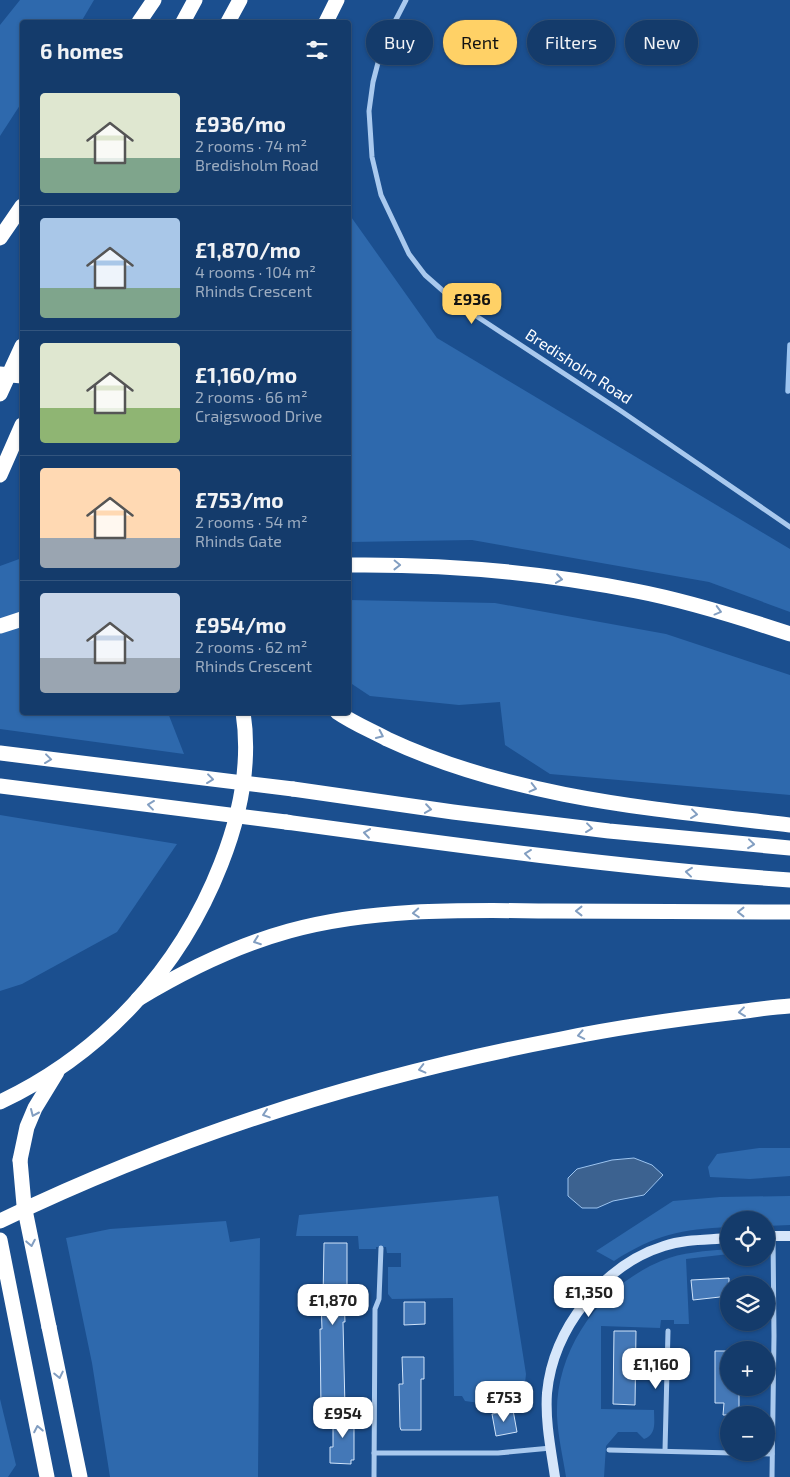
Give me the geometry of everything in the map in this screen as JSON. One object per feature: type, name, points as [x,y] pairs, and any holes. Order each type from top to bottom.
[{"type":"highway","points":[[130,20],[142,0]]},
{"type":"highway","points":[[140,20],[154,0]]},
{"type":"highway","points":[[184,20],[195,0]]},
{"type":"highway","points":[[229,20],[240,0]]},
{"type":"highway","points":[[327,20],[337,0]]},
{"type":"highway","points":[[0,238],[20,209]]},
{"type":"highway","points":[[0,394],[20,350]]},
{"type":"highway","points":[[0,374],[20,376]]},
{"type":"highway","points":[[0,475],[20,430]]},
{"type":"highway","points":[[351,565],[456,566],[574,581],[637,591],[720,611],[790,634]]},
{"type":"highway","points":[[0,626],[20,620]]},
{"type":"highway","points":[[0,1102],[58,1070],[101,1036],[138,999],[162,971],[200,912],[229,844],[238,813],[245,756],[244,715]]},
{"type":"highway","points":[[342,715],[419,754],[480,775],[545,791],[636,807],[790,826]]},
{"type":"highway","points":[[0,753],[293,789],[453,812],[790,848]]},
{"type":"highway","points":[[0,786],[524,854],[731,876],[790,880]]},
{"type":"highway","points":[[138,999],[195,966],[257,940],[351,918],[482,910],[790,912]]},
{"type":"highway","points":[[0,1221],[67,1188],[219,1129],[366,1084],[496,1051],[620,1027],[790,1006]]},
{"type":"highway","points":[[58,1070],[27,1127],[20,1160],[24,1205],[80,1477]]},
{"type":"highway","points":[[0,1240],[47,1477]]},
{"type":"street","name":"Bredisholm Road","points":[[406,0],[380,55],[373,82],[369,111],[372,158],[381,195],[409,254],[425,275],[458,304],[621,411],[790,527]]},
{"type":"street","points":[[775,1236],[790,1236]]},
{"type":"street","points":[[555,1477],[547,1418],[547,1393],[558,1348],[570,1322],[588,1298],[612,1275],[629,1264],[664,1246],[685,1241],[720,1239]]},
{"type":"street","points":[[374,1477],[375,1309],[379,1299],[381,1248]]},
{"type":"street","points":[[771,1266],[774,1336],[773,1406]]},
{"type":"street","points":[[665,1450],[668,1331]]},
{"type":"street","points":[[374,1453],[498,1453],[550,1448]]},
{"type":"street","points":[[609,1450],[720,1452]]},
{"type":"street","points":[[772,1461],[772,1477]]},
{"type":"shaded area","points":[[20,0],[94,0],[82,20],[20,20],[20,105],[0,136],[0,25]]},
{"type":"shaded area","points":[[351,217],[437,338],[790,549],[790,612],[709,582],[472,540],[351,542]]},
{"type":"shaded area","points":[[20,559],[20,715],[169,715],[184,754],[0,729],[0,566]]},
{"type":"shaded area","points":[[351,600],[495,603],[666,634],[790,675],[790,795],[550,774],[505,745],[500,702],[459,705],[370,696],[351,683]]},
{"type":"shaded area","points":[[0,815],[177,844],[117,932],[22,984],[0,991]]},
{"type":"shaded area","points":[[759,1148],[790,1148],[790,1176],[750,1179],[710,1177],[708,1167],[717,1154]]},
{"type":"shaded area","points":[[634,1158],[652,1165],[663,1175],[644,1195],[613,1201],[597,1208],[582,1208],[568,1196],[568,1178],[577,1169],[612,1160]]},
{"type":"shaded area","points":[[498,1196],[526,1374],[523,1402],[482,1408],[480,1403],[465,1401],[462,1396],[454,1396],[453,1298],[392,1299],[388,1294],[388,1267],[401,1267],[401,1253],[387,1253],[386,1247],[359,1249],[358,1236],[296,1236],[299,1215]]},
{"type":"shaded area","points":[[790,1196],[790,1225],[775,1226],[775,1211],[720,1211],[720,1228],[683,1232],[656,1239],[614,1261],[596,1251],[673,1201],[720,1197]]},
{"type":"shaded area","points":[[226,1221],[230,1242],[260,1238],[258,1477],[110,1477],[92,1363],[66,1238],[110,1229]]},
{"type":"shaded area","points":[[720,1250],[720,1255],[686,1259],[689,1324],[674,1324],[674,1320],[661,1320],[660,1328],[601,1326],[601,1409],[654,1410],[653,1431],[644,1439],[637,1432],[618,1432],[606,1446],[604,1477],[566,1477],[559,1439],[557,1416],[558,1391],[564,1367],[573,1344],[601,1303],[619,1286],[639,1272],[661,1261],[694,1252]]},
{"type":"shaded area","points":[[0,1399],[16,1465],[8,1477],[0,1477]]},
{"type":"building","points":[[324,1243],[347,1243],[347,1294],[344,1294],[345,1322],[343,1322],[345,1408],[321,1408],[320,1329],[322,1329],[321,1300],[323,1300]]},
{"type":"building","points":[[720,1278],[720,1297],[693,1300],[691,1280]]},
{"type":"building","points":[[404,1302],[425,1302],[425,1324],[404,1325]]},
{"type":"building","points":[[614,1331],[636,1331],[635,1405],[613,1404]]},
{"type":"building","points":[[715,1351],[720,1351],[720,1396],[739,1396],[739,1406],[724,1406],[724,1403],[715,1403]]},
{"type":"building","points":[[402,1357],[424,1357],[424,1379],[421,1379],[421,1430],[401,1430],[400,1427],[399,1384],[403,1384]]},
{"type":"building","points":[[513,1410],[517,1432],[496,1436],[492,1414]]},
{"type":"building","points":[[333,1413],[354,1413],[354,1460],[351,1460],[351,1464],[330,1463],[330,1447],[333,1447]]},
{"type":"waterway","points":[[788,391],[790,345]]}]
